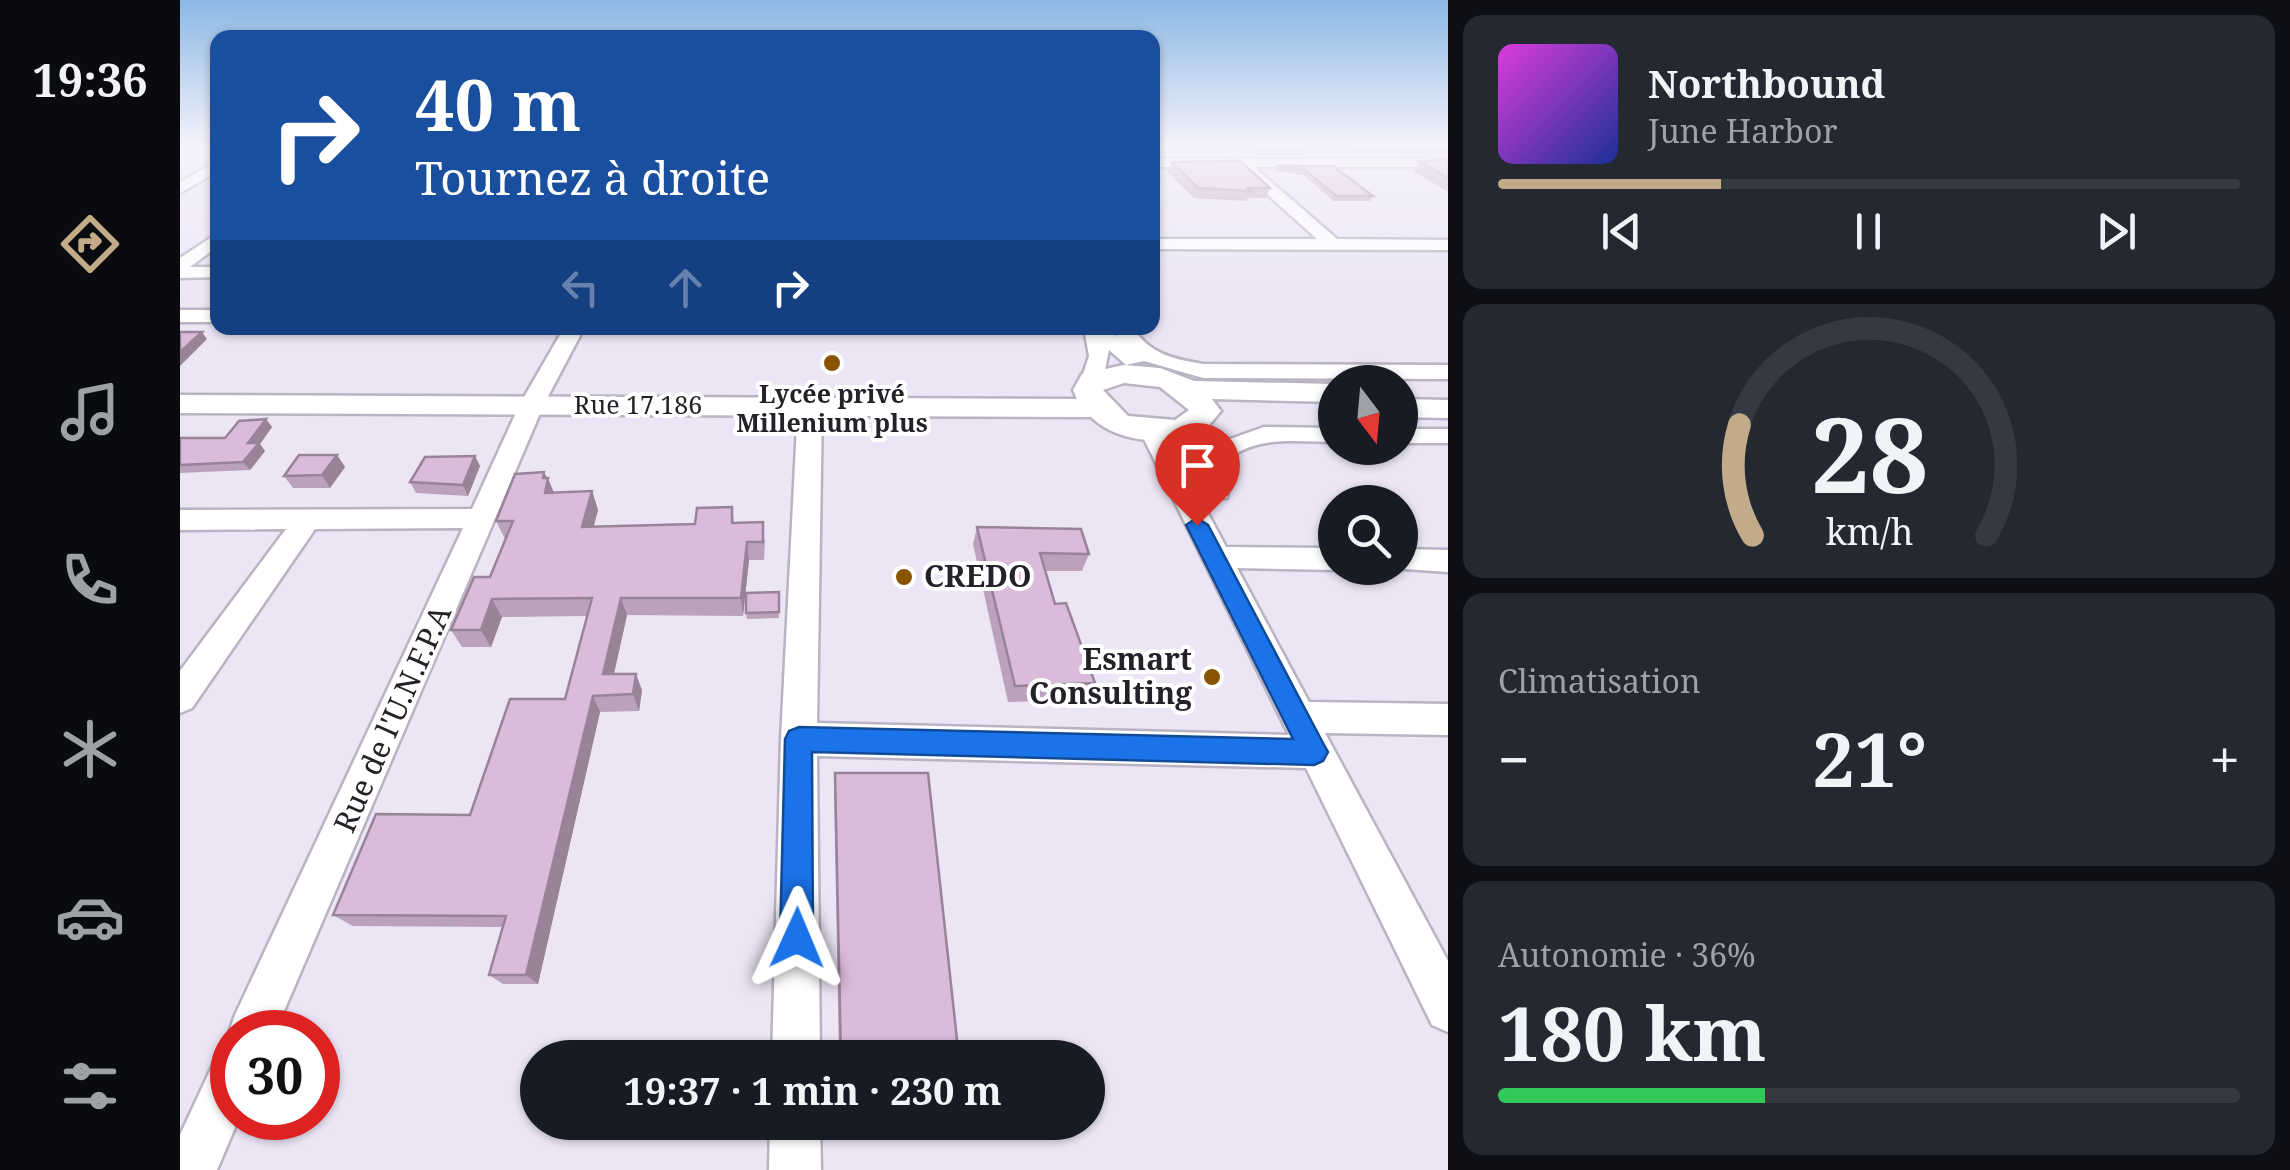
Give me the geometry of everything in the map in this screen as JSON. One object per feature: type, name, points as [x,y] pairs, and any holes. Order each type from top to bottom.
[{"type":"main road","points":[[180,394],[535,399],[1014,396],[1092,393],[1158,374],[1195,410],[1318,407]]},
{"type":"main road","points":[[1092,393],[1125,426],[1153,433],[1195,410],[1318,395]]},
{"type":"main road","name":"Rue 17.186","points":[[180,404],[535,399],[810,406],[1092,393]]},
{"type":"main road","points":[[1418,393],[1448,393]]},
{"type":"main road","points":[[1418,409],[1448,410]]},
{"type":"street","points":[[1285,202],[1334,245]]},
{"type":"street","points":[[1160,244],[1448,246]]},
{"type":"street","points":[[180,270],[210,245]]},
{"type":"street","points":[[180,270],[210,272]]},
{"type":"street","points":[[180,316],[210,316]]},
{"type":"street","name":"Rue de l'U.N.F.P.A","points":[[262,1010],[535,399],[570,335]]},
{"type":"street","points":[[1092,393],[1100,356],[1096,335]]},
{"type":"street","points":[[1105,335],[1158,374]]},
{"type":"street","points":[[1128,335],[1136,348],[1162,363],[1204,371],[1448,372]]},
{"type":"street","points":[[796,1040],[799,739],[810,406]]},
{"type":"street","points":[[1195,410],[1200,493],[1212,557],[1443,993]]},
{"type":"street","points":[[1153,433],[1200,493]]},
{"type":"street","points":[[1200,493],[1225,450],[1237,441],[1262,434],[1318,435]]},
{"type":"street","points":[[1418,436],[1448,436]]},
{"type":"street","points":[[180,520],[482,518]]},
{"type":"street","points":[[180,698],[306,520]]},
{"type":"street","points":[[1212,557],[1318,559]]},
{"type":"street","points":[[1418,560],[1448,560]]},
{"type":"street","points":[[1295,717],[1448,720]]},
{"type":"street","points":[[799,739],[1314,752]]},
{"type":"street","points":[[191,1170],[210,1127]]},
{"type":"street","points":[[794,1170],[795,1140]]},
{"type":"building","points":[[180,332],[202,332],[180,352]]},
{"type":"building","points":[[266,419],[248,443],[259,443],[243,462],[180,465],[180,438],[225,438],[239,421]]},
{"type":"building","points":[[299,455],[337,455],[322,475],[284,476]]},
{"type":"building","points":[[475,456],[463,485],[410,482],[425,457]]},
{"type":"building","points":[[544,472],[543,478],[548,478],[545,493],[592,491],[582,527],[695,524],[697,508],[732,507],[732,523],[763,522],[763,542],[747,542],[741,598],[621,598],[603,674],[636,674],[633,694],[593,696],[526,975],[489,975],[506,916],[333,915],[376,814],[470,815],[510,699],[565,699],[592,598],[492,599],[481,630],[451,630],[474,577],[490,577],[513,521],[496,521],[515,474]]},
{"type":"building","points":[[977,527],[1081,529],[1089,554],[1040,553],[1055,604],[1066,603],[1095,683],[1015,686]]},
{"type":"building","points":[[779,592],[779,612],[746,613],[746,593]]},
{"type":"building","points":[[835,773],[928,773],[957,1040],[841,1040]]},
{"type":"place","name":"Lycée privé Millenium plus","points":[[832,363]]},
{"type":"place","name":"CREDO","points":[[904,577]]},
{"type":"place","name":"Esmart Consulting","points":[[1212,677]]},
{"type":"route","points":[[797,938],[799,739],[1314,752],[1197,525]]}]
